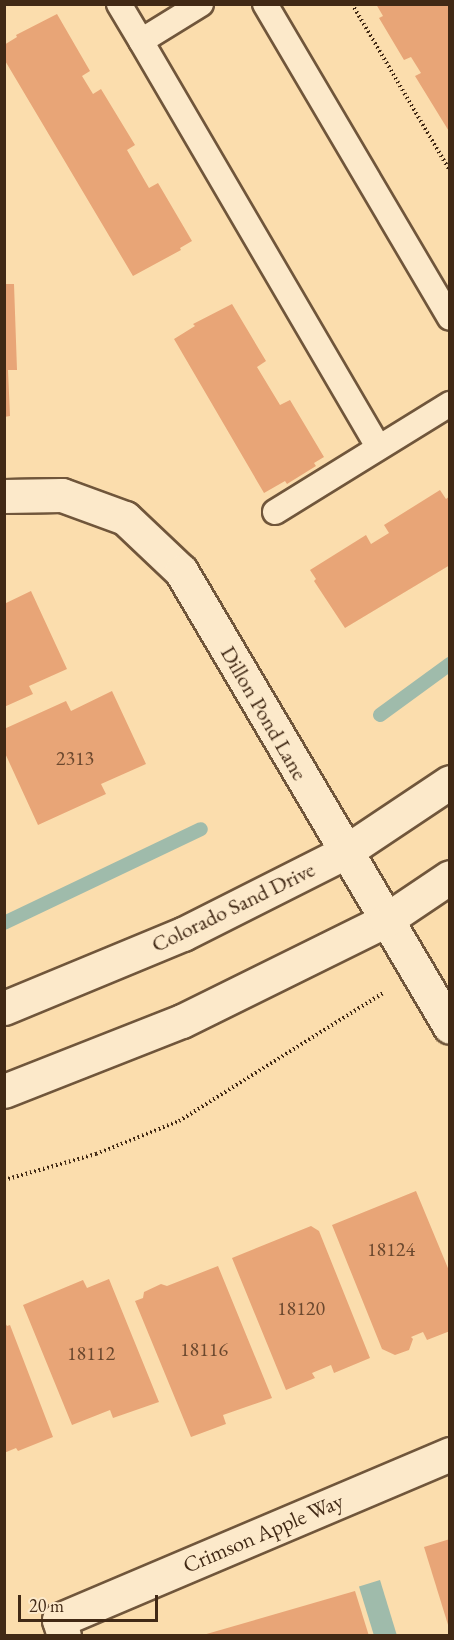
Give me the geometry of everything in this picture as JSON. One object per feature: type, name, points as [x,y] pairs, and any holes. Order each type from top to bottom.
[{"type":"street","name":"Dillon Pond Lane","points":[[4,496],[62,495],[125,518],[181,571],[450,1027]]},
{"type":"street","name":"Colorado Sand Drive","points":[[4,1008],[183,934],[345,852],[450,782]]},
{"type":"street","points":[[4,1091],[182,1021],[386,920],[450,877]]},
{"type":"street","name":"Crimson Apple Way","points":[[64,1635],[59,1620],[450,1454]]},
{"type":"lane","points":[[119,4],[378,446]]},
{"type":"lane","points":[[141,41],[201,4]]},
{"type":"lane","points":[[265,4],[450,318]]},
{"type":"lane","points":[[275,512],[378,446],[450,404]]},
{"type":"path","points":[[352,4],[450,171]]},
{"type":"path","points":[[4,1180],[96,1154],[179,1121],[347,1015]]},
{"type":"shaded area","points":[[380,1580],[397,1635],[374,1636],[359,1586]]},
{"type":"building","points":[[376,4],[450,4],[450,133],[415,76],[421,73],[411,57],[404,60],[379,18],[383,16]]},
{"type":"building","points":[[57,14],[90,71],[82,76],[93,94],[101,89],[135,145],[127,150],[149,188],[158,183],[192,241],[180,248],[181,250],[133,276],[4,59],[4,45],[17,37],[16,35]]},
{"type":"building","points":[[4,284],[14,284],[17,370],[8,370],[10,416],[4,417]]},
{"type":"building","points":[[232,304],[266,361],[257,367],[280,405],[290,400],[324,457],[314,463],[316,466],[287,484],[285,481],[264,493],[174,339],[195,326],[193,324]]},
{"type":"building","points":[[440,490],[446,499],[450,496],[450,565],[345,628],[314,581],[316,579],[310,570],[366,535],[371,544],[389,533],[384,525]]},
{"type":"building","points":[[31,591],[67,669],[29,686],[33,694],[4,707],[4,604]]},
{"type":"building","points":[[112,691],[146,764],[101,784],[106,794],[38,825],[4,751],[4,729],[66,701],[71,711]]},
{"type":"building","points":[[416,1191],[450,1273],[450,1331],[427,1340],[423,1332],[411,1337],[413,1339],[409,1350],[395,1355],[382,1349],[332,1225]]},
{"type":"building","points":[[311,1226],[319,1231],[370,1358],[334,1373],[331,1365],[312,1373],[315,1378],[286,1390],[232,1258]]},
{"type":"building","points":[[218,1266],[272,1398],[223,1415],[226,1424],[191,1437],[135,1301],[143,1298],[144,1292],[161,1284],[167,1286]]},
{"type":"building","points":[[109,1279],[159,1402],[113,1418],[110,1410],[72,1425],[23,1305],[83,1280],[87,1288]]},
{"type":"building","points":[[4,1321],[7,1326],[10,1325],[53,1437],[18,1451],[16,1448],[4,1453]]},
{"type":"building","points":[[450,1539],[450,1628],[449,1628],[424,1547]]},
{"type":"building","points":[[355,1591],[369,1636],[203,1636],[203,1635]]},
{"type":"waterway","points":[[380,715],[450,664]]},
{"type":"waterway","points":[[4,923],[201,829]]}]
